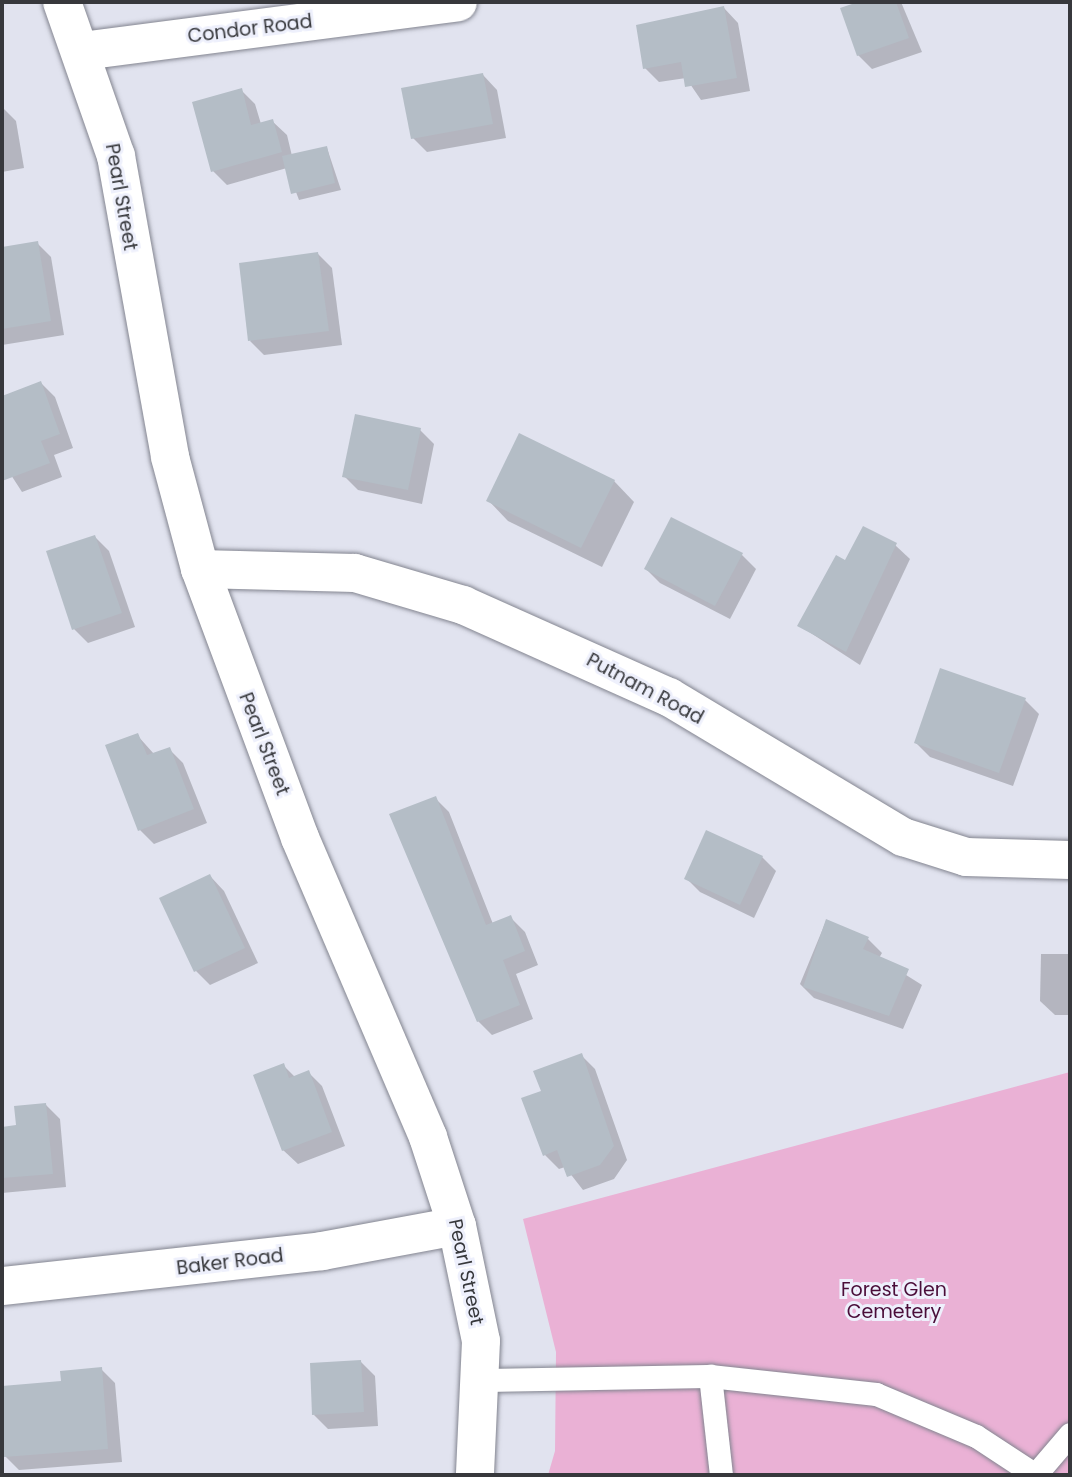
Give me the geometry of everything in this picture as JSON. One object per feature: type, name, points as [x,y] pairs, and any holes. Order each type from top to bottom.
[{"type":"street","name":"Pearl Street","points":[[62,2],[83,51],[116,156],[170,457],[200,569],[295,825],[428,1137],[457,1226],[475,1302],[483,1380],[475,1475]]},
{"type":"street","name":"Condor Road","points":[[83,51],[458,2]]},
{"type":"street","name":"Putnam Road","points":[[200,569],[355,573],[463,605],[668,697],[903,836],[967,857],[1070,860]]},
{"type":"street","name":"Baker Road","points":[[2,1286],[322,1251],[457,1226]]},
{"type":"lane","points":[[710,1376],[721,1475]]},
{"type":"lane","points":[[483,1380],[710,1376],[876,1394],[976,1436],[1035,1475],[1070,1434]]},
{"type":"green space","name":"Forest Glen Cemetery","points":[[1070,1072],[1070,1475],[548,1475],[555,1451],[556,1352],[523,1219]]},
{"type":"building","points":[[858,2],[896,2],[909,38],[857,56],[840,8]]},
{"type":"building","points":[[724,6],[737,78],[685,87],[681,62],[643,69],[636,25]]},
{"type":"building","points":[[483,73],[493,124],[411,139],[401,88]]},
{"type":"building","points":[[242,88],[251,125],[273,119],[282,152],[211,172],[192,102]]},
{"type":"building","points":[[327,146],[335,183],[291,194],[282,156]]},
{"type":"building","points":[[38,241],[51,321],[2,329],[2,247]]},
{"type":"building","points":[[318,252],[329,331],[248,341],[239,263]]},
{"type":"building","points":[[41,381],[60,434],[41,441],[50,463],[2,481],[2,396]]},
{"type":"building","points":[[355,414],[421,428],[408,490],[342,477]]},
{"type":"building","points":[[519,433],[615,480],[581,548],[486,501]]},
{"type":"building","points":[[671,517],[743,553],[715,606],[644,569]]},
{"type":"building","points":[[863,526],[897,543],[846,652],[797,626],[836,555],[845,560]]},
{"type":"building","points":[[95,535],[122,613],[72,630],[46,551]]},
{"type":"building","points":[[940,668],[1026,698],[999,773],[914,743]]},
{"type":"building","points":[[138,733],[147,755],[170,747],[194,809],[138,831],[105,745]]},
{"type":"building","points":[[436,796],[486,925],[511,915],[525,951],[503,960],[520,1005],[477,1022],[389,814]]},
{"type":"building","points":[[706,830],[763,856],[740,905],[684,879]]},
{"type":"building","points":[[210,874],[245,948],[194,972],[159,898]]},
{"type":"building","points":[[826,919],[869,937],[863,949],[909,969],[889,1016],[803,987]]},
{"type":"building","points":[[582,1053],[614,1146],[600,1165],[567,1177],[557,1150],[543,1156],[521,1098],[541,1091],[533,1071]]},
{"type":"building","points":[[284,1063],[289,1078],[309,1070],[332,1132],[282,1151],[253,1075]]},
{"type":"building","points":[[46,1103],[53,1174],[2,1178],[2,1127],[16,1125],[14,1106]]},
{"type":"building","points":[[361,1360],[364,1412],[312,1415],[310,1363]]},
{"type":"building","points":[[102,1367],[108,1449],[4,1457],[2,1386],[61,1381],[60,1371]]}]
